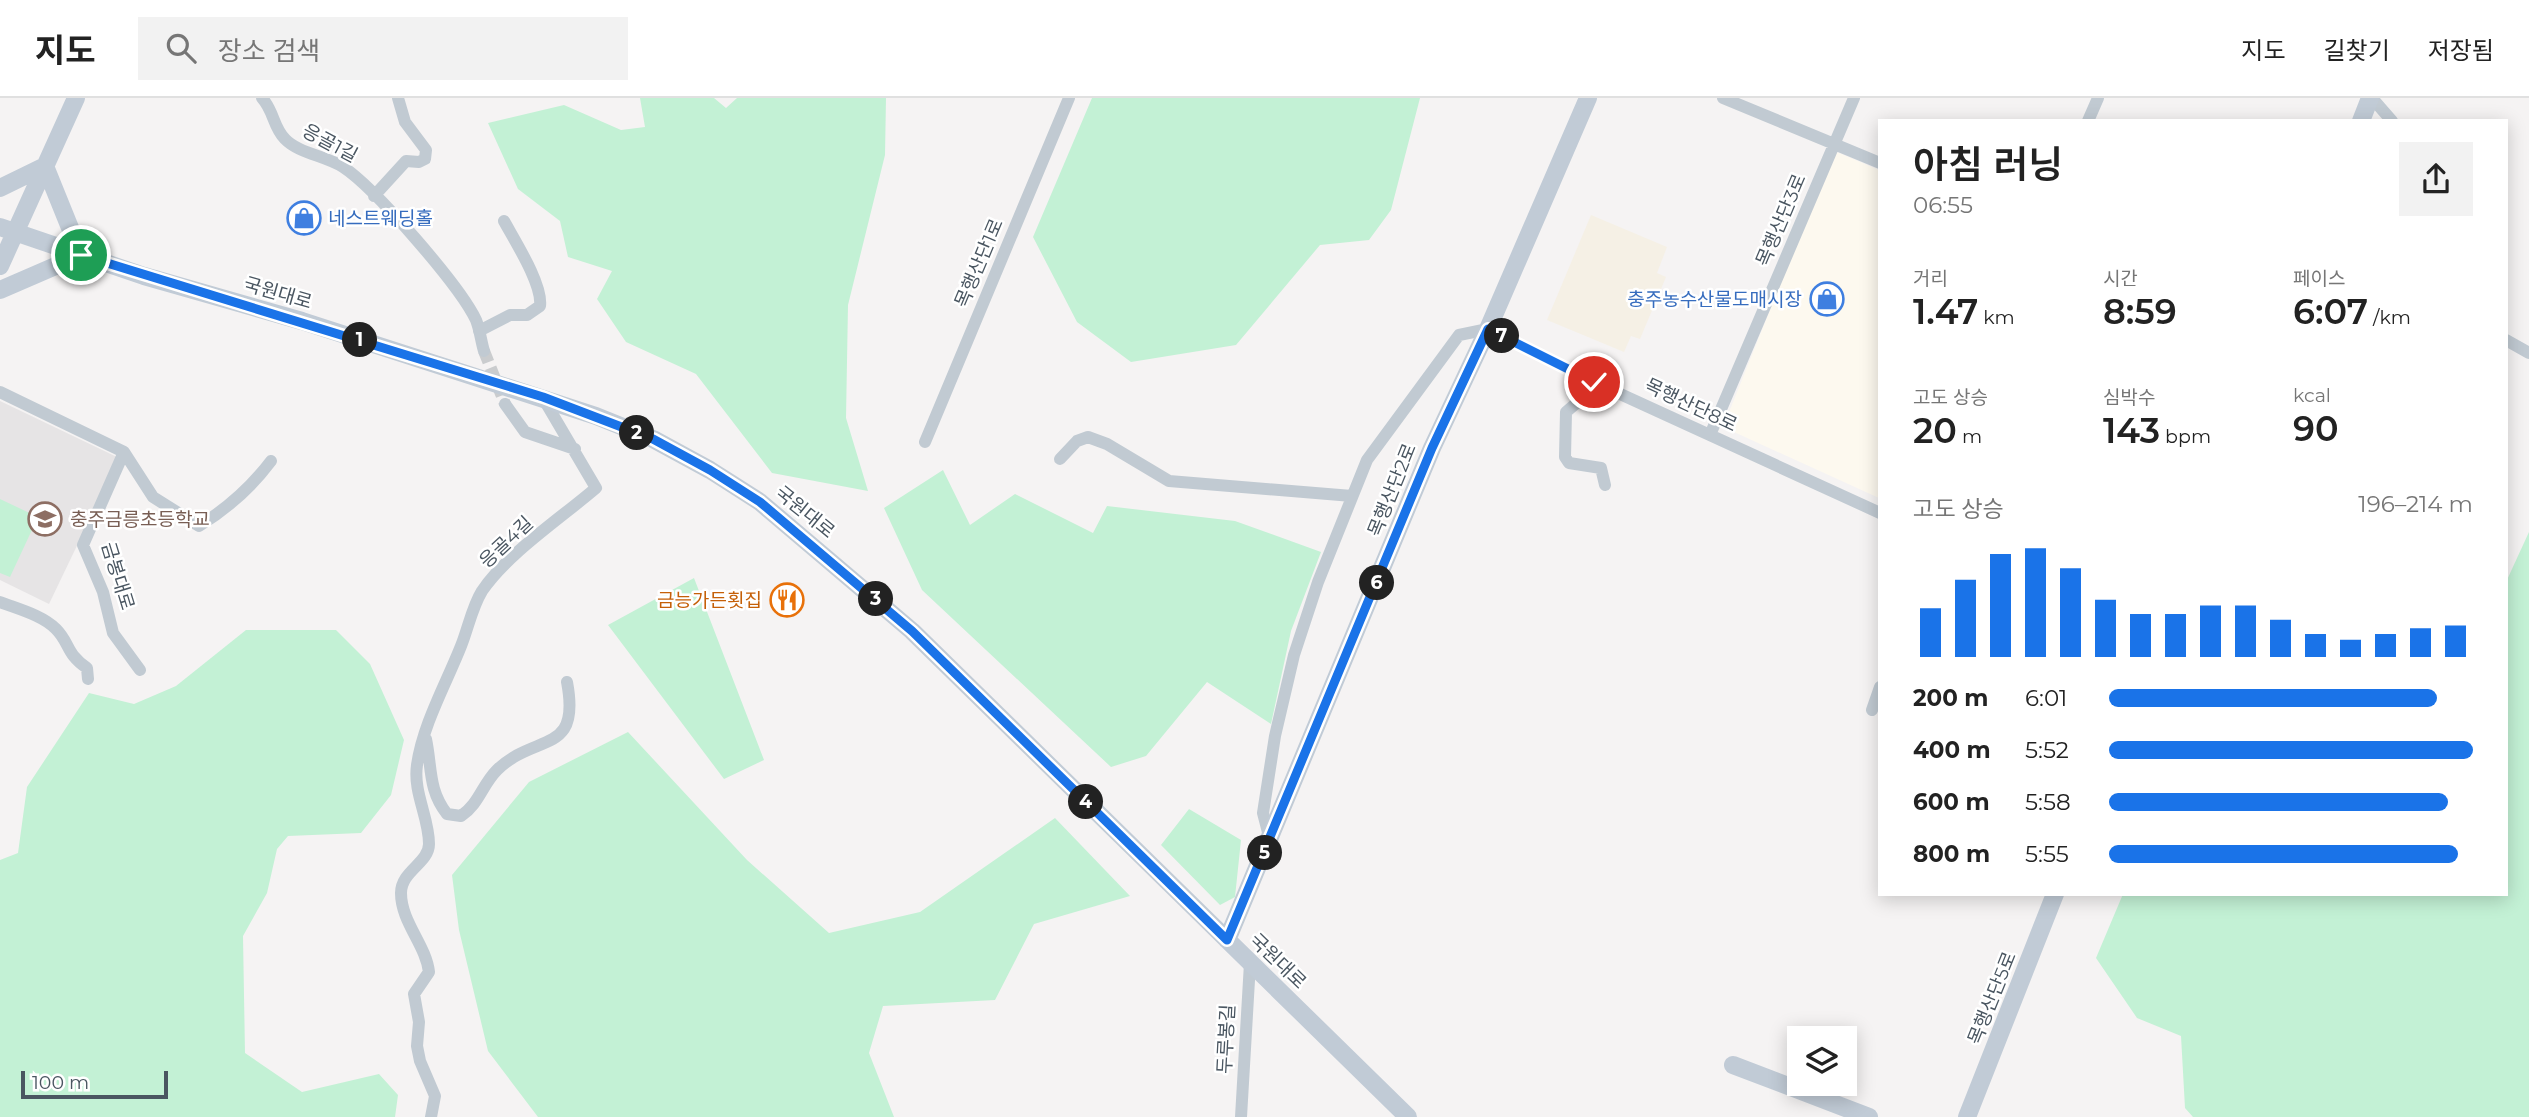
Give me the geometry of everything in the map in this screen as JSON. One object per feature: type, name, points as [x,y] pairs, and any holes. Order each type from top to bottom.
[{"type":"street","points":[[0,266],[7,230],[46,166],[76,98]]},
{"type":"street","name":"응골1길","points":[[262,98],[272,108],[278,130],[286,142],[345,168],[427,252],[469,308],[484,351]]},
{"type":"street","points":[[374,197],[406,161],[419,162],[425,159],[426,150],[405,122],[398,98]]},
{"type":"street","name":"목행산단1로","points":[[925,442],[1069,98]]},
{"type":"street","name":"목행산단2로","points":[[1227,940],[1270,840],[1295,771],[1358,628],[1432,448],[1488,329],[1588,98]]},
{"type":"street","points":[[1723,98],[1878,162]]},
{"type":"street","name":"목행산단3로","points":[[1710,435],[1854,98]]},
{"type":"street","points":[[2089,119],[2098,98]]},
{"type":"street","points":[[2362,119],[2371,98],[2390,119]]},
{"type":"street","points":[[0,188],[46,166]]},
{"type":"street","points":[[0,290],[81,255],[46,166]]},
{"type":"street","points":[[478,331],[510,315],[527,315],[540,306],[538,282],[504,221]]},
{"type":"street","name":"국원대로","points":[[7,230],[543,397],[653,439],[710,470],[769,509],[912,631],[1408,1117]]},
{"type":"street","points":[[1270,840],[1263,813],[1275,736],[1294,655],[1318,582],[1367,460],[1459,335],[1488,329]]},
{"type":"street","name":"목행산단8로","points":[[1488,329],[1594,382],[1878,512]]},
{"type":"street","points":[[2508,341],[2529,353]]},
{"type":"street","points":[[1594,382],[1586,395],[1566,412],[1565,457],[1569,463],[1596,465],[1601,468],[1605,485]]},
{"type":"street","points":[[0,392],[124,452],[153,498],[199,526],[228,508],[253,485],[271,461]]},
{"type":"street","name":"응골4길","points":[[431,1117],[435,1096],[420,1061],[417,1046],[419,1022],[414,994],[429,972],[428,961],[416,942],[401,892],[404,880],[425,855],[429,845],[416,788],[417,764],[481,593],[505,564],[596,488],[543,397]]},
{"type":"street","points":[[505,404],[526,432],[575,449]]},
{"type":"street","points":[[1060,459],[1077,441],[1088,437],[1107,444],[1169,481],[1352,496]]},
{"type":"street","name":"금봉대로","points":[[124,452],[83,545],[103,592],[113,633],[140,670]]},
{"type":"street","points":[[0,602],[43,620],[57,630],[71,657],[87,668],[88,678]]},
{"type":"street","name":"응골4길","points":[[426,738],[432,789],[447,814],[461,816],[474,808],[495,772],[514,756],[555,740],[560,734],[572,710],[567,682]]},
{"type":"street","points":[[1872,710],[1878,693]]},
{"type":"street","name":"목행산단5로","points":[[1967,1117],[2054,896]]},
{"type":"street","name":"두루봉길","points":[[1241,1117],[1251,963]]},
{"type":"street","points":[[1733,1065],[1869,1117]]},
{"type":"shaded area","name":"충주농수산물도매시장","points":[[1834,151],[1878,170],[1878,498],[1723,427]]},
{"type":"shaded area","name":"충주금릉초등학교","points":[[0,401],[119,458],[49,604],[0,580]]},
{"type":"green space","points":[[640,98],[714,98],[726,108],[737,98],[886,98],[885,155],[848,305],[846,418],[868,491],[772,473],[696,374],[626,342],[597,299],[612,271],[568,257],[560,221],[518,189],[488,123],[564,105],[621,130],[645,127]]},
{"type":"green space","points":[[1092,98],[1420,98],[1391,210],[1369,240],[1320,245],[1236,345],[1131,362],[1077,322],[1033,237]]},
{"type":"green space","points":[[943,470],[970,525],[1015,494],[1093,533],[1107,506],[1235,521],[1321,552],[1291,631],[1271,724],[1207,682],[1146,756],[1111,767],[922,590],[884,508]]},
{"type":"green space","points":[[0,499],[38,517],[10,577],[0,573]]},
{"type":"green space","points":[[2529,532],[2529,1117],[2193,1117],[2185,1108],[2181,1036],[2137,1018],[2096,958],[2122,896],[2508,896],[2508,578]]},
{"type":"green space","points":[[694,578],[764,760],[724,779],[608,625]]},
{"type":"green space","points":[[246,630],[336,630],[370,664],[404,740],[391,795],[361,833],[288,836],[277,849],[267,893],[243,936],[245,1053],[302,1092],[379,1074],[398,1095],[395,1117],[0,1117],[0,860],[18,853],[27,787],[89,693],[134,704],[176,686]]},
{"type":"green space","points":[[628,732],[747,860],[829,933],[920,912],[1055,818],[1130,896],[1034,924],[995,1000],[883,1006],[869,1053],[894,1117],[538,1117],[488,1051],[459,930],[452,875],[529,782]]},
{"type":"green space","points":[[1189,809],[1241,840],[1235,897],[1220,905],[1161,845]]},
{"type":"sand","points":[[1591,215],[1667,247],[1657,273],[1666,277],[1640,339],[1631,336],[1624,352],[1547,320]]},
{"type":"tunnel","points":[[484,351],[505,404]]},
{"type":"place","name":"네스트웨딩홀","points":[[304,218]]},
{"type":"place","name":"충주농수산물도매시장","points":[[1827,299]]},
{"type":"place","name":"충주금릉초등학교","points":[[45,519]]},
{"type":"place","name":"금능가든횟집","points":[[787,600]]},
{"type":"route","points":[[81,255],[543,397],[653,439],[710,470],[760,502],[912,631],[1227,940],[1257,874],[1295,771],[1358,628],[1432,448],[1488,329],[1594,382]]}]
